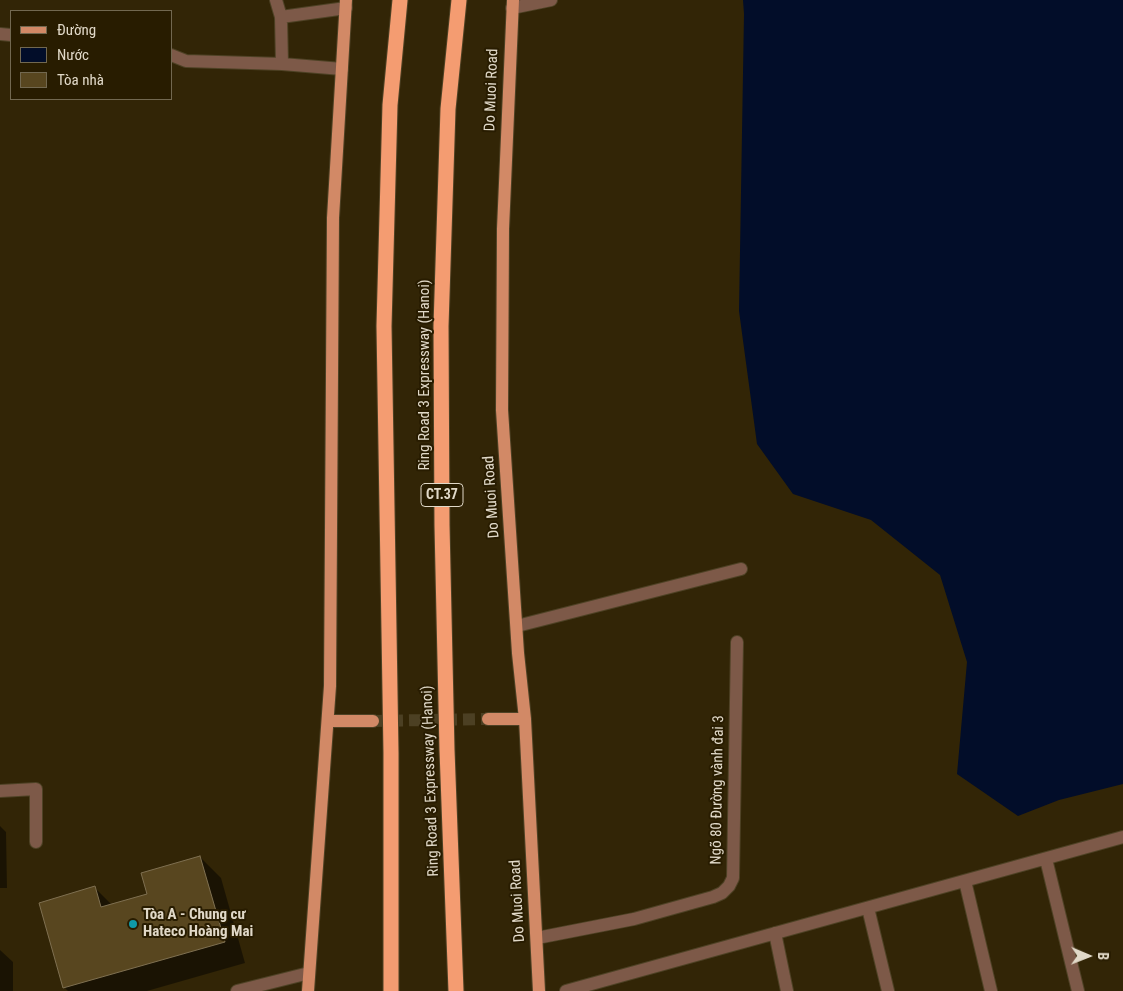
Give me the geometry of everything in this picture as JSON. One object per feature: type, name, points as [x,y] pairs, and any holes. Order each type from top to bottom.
[{"type":"highway","points":[[391,991],[391,753],[384,326],[390,106],[400,0]]},
{"type":"highway","name":"Ring Road 3 Expressway (Hanoi)","points":[[457,991],[446,740],[441,326],[448,108],[459,0]]},
{"type":"highway","points":[[384,991],[392,919]]},
{"type":"main road","points":[[308,991],[329,721],[333,223],[346,4]]},
{"type":"main road","name":"Do Muoi Road","points":[[513,4],[503,229],[502,410],[525,719],[539,991]]},
{"type":"main road","points":[[488,719],[525,719]]},
{"type":"main road","points":[[329,721],[373,721]]},
{"type":"street","points":[[276,0],[281,17],[282,64]]},
{"type":"street","points":[[513,4],[551,0]]},
{"type":"street","points":[[281,17],[346,4]]},
{"type":"street","points":[[172,55],[186,61],[282,64],[342,69]]},
{"type":"street","points":[[517,626],[741,569]]},
{"type":"street","name":"Ngõ 80 Đường vành đai 3","points":[[536,938],[643,916],[712,898],[722,893],[729,886],[733,878],[737,642]]},
{"type":"street","points":[[0,792],[36,790],[36,842]]},
{"type":"street","points":[[566,991],[1123,837]]},
{"type":"street","points":[[1046,859],[1078,991]]},
{"type":"street","points":[[965,881],[991,991]]},
{"type":"street","points":[[868,908],[888,991]]},
{"type":"street","points":[[775,934],[787,991]]},
{"type":"street","points":[[237,991],[309,973]]},
{"type":"water","points":[[743,0],[1123,0],[1123,784],[1059,800],[1018,816],[957,774],[967,662],[940,575],[871,520],[793,494],[757,444],[739,311]]},
{"type":"building","name":"Tòa A - Chung cư Hateco Hoàng Mai","points":[[200,856],[225,942],[63,988],[39,903],[95,886],[101,907],[147,894],[141,873]]},
{"type":"tunnel","points":[[373,721],[488,719]]},
{"type":"place","name":"Tòa A - Chung cư Hateco Hoàng Mai","points":[[133,924]]}]
